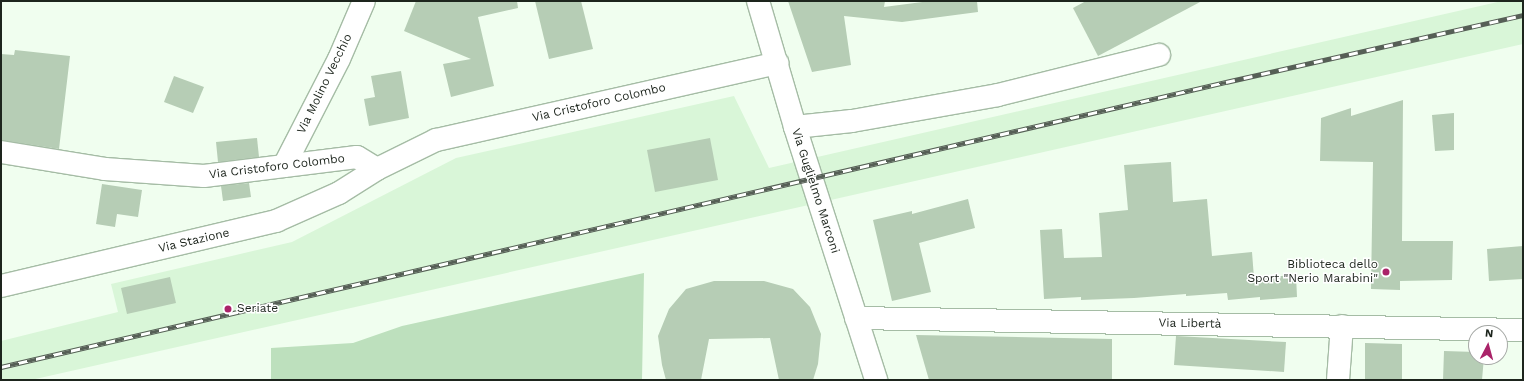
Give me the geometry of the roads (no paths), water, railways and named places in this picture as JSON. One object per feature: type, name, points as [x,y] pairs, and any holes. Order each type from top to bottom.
[{"type":"street","name":"Via Molino Vecchio","points":[[284,166],[339,59],[364,1]]},
{"type":"street","name":"Via Guglielmo Marconi","points":[[758,1],[795,127],[876,380]]},
{"type":"street","points":[[795,127],[852,122],[998,95],[1159,55]]},
{"type":"street","name":"Via Cristoforo Colombo","points":[[1,152],[105,169],[204,176],[357,157],[377,169],[436,140],[777,63]]},
{"type":"street","name":"Via Stazione","points":[[1,286],[276,222],[339,193],[377,169]]},
{"type":"street","name":"Via Libertà","points":[[856,318],[1523,330]]},
{"type":"street","points":[[1338,380],[1342,326]]},
{"type":"railway","points":[[1,367],[1226,82],[1523,15]]},
{"type":"place","name":"Biblioteca dello Sport \"Nerio Marabini\"","points":[[1386,272]]},
{"type":"place","name":"Seriate","points":[[228,309]]}]
